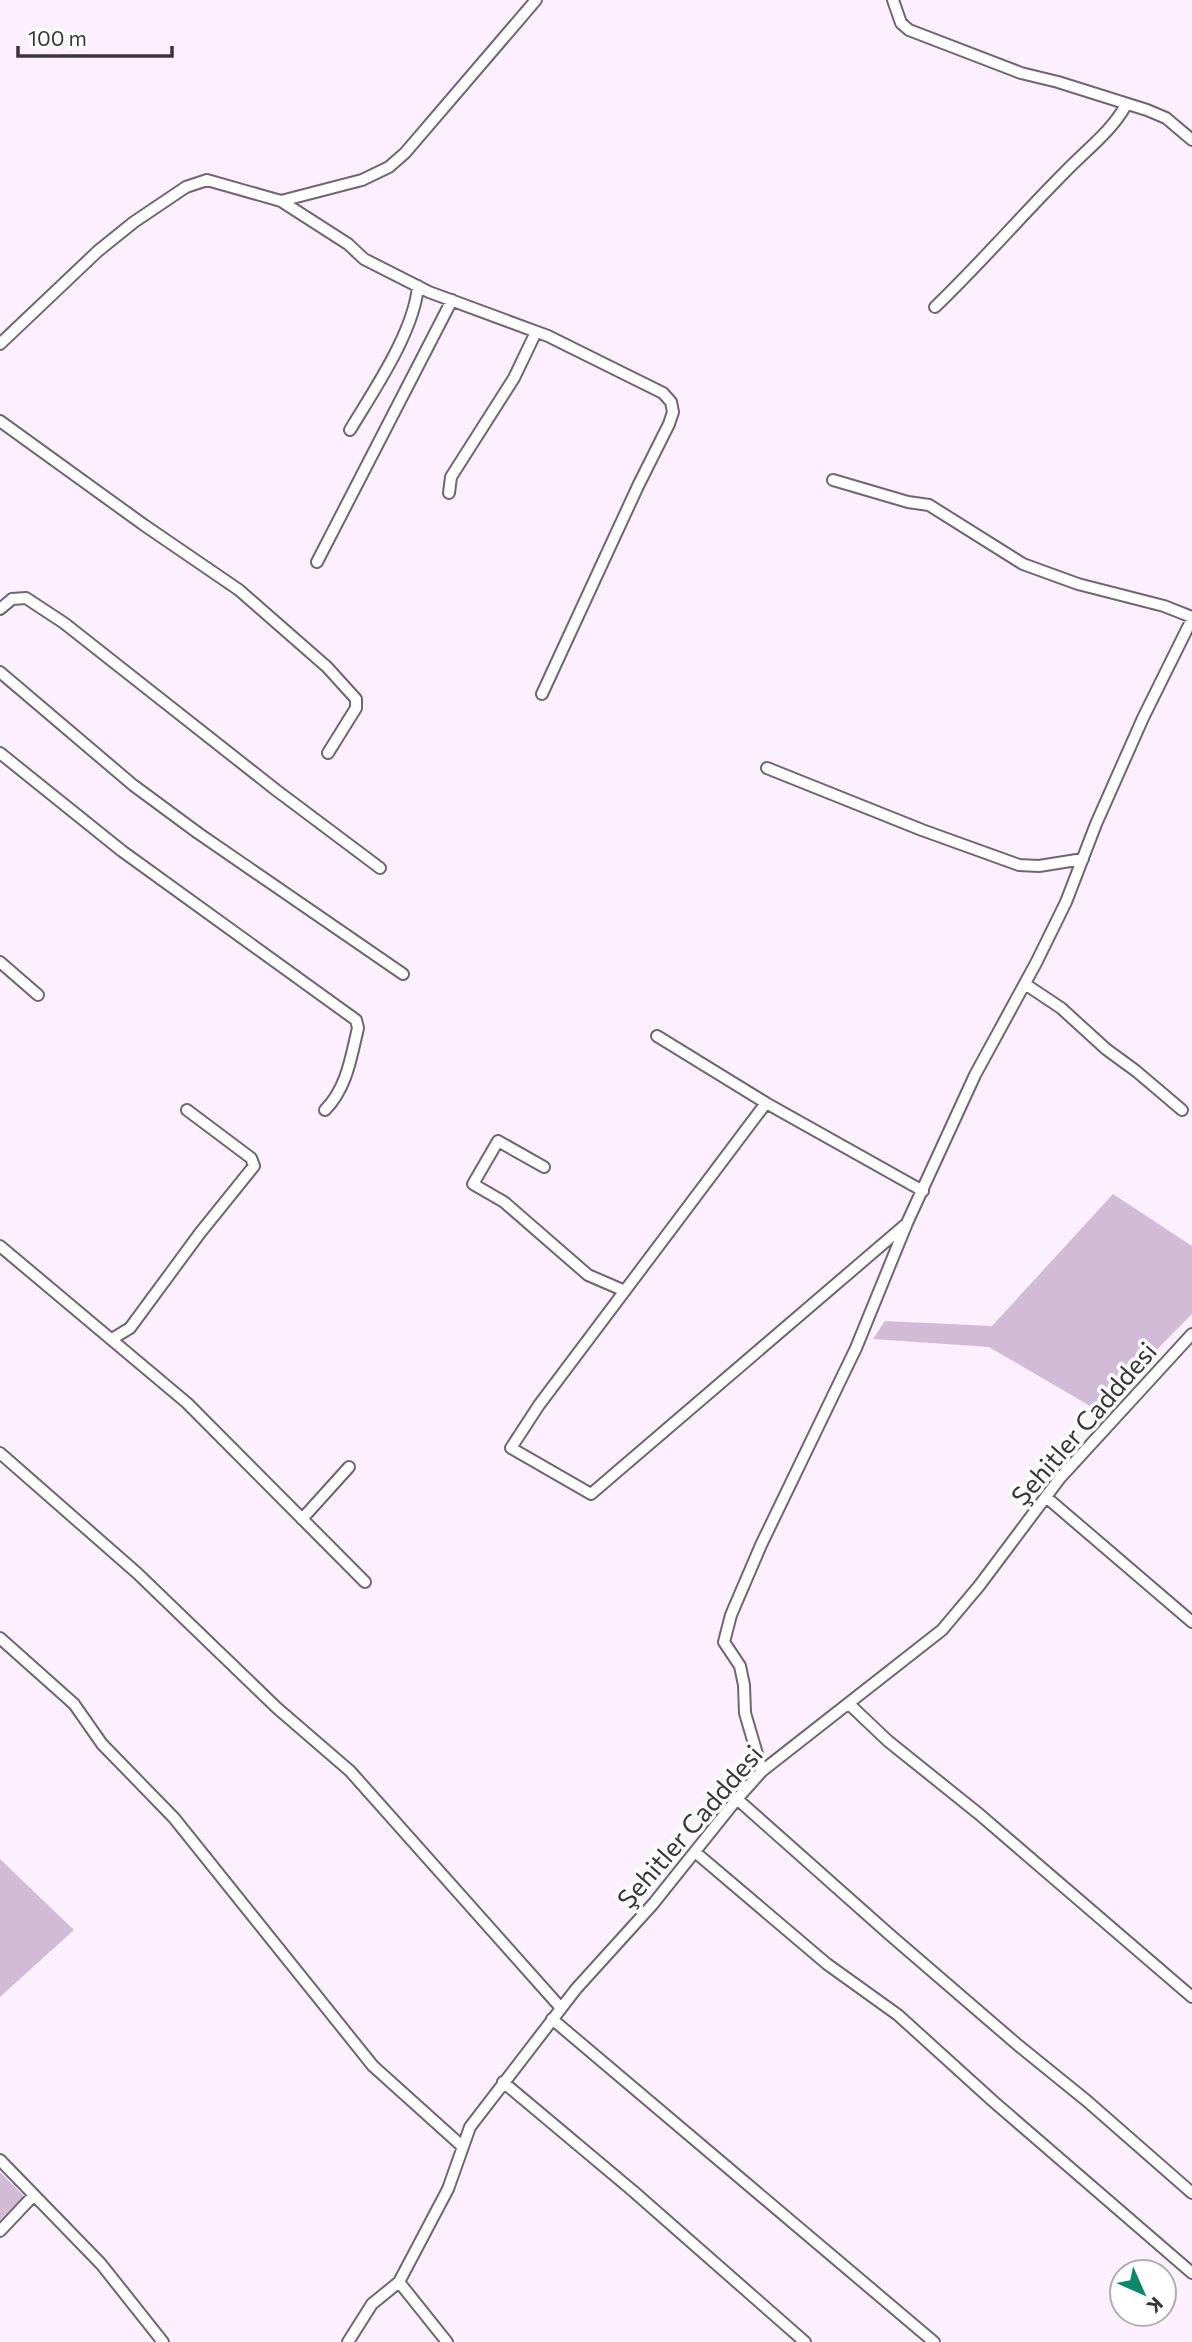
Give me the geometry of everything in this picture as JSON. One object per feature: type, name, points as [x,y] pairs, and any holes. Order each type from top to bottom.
[{"type":"street","points":[[281,201],[362,180],[389,167],[405,153],[536,0]]},
{"type":"street","points":[[893,0],[901,23],[909,30],[1021,73],[1058,82],[1166,118],[1192,140]]},
{"type":"street","points":[[935,307],[1066,170],[1106,133],[1126,105]]},
{"type":"street","points":[[0,344],[98,251],[134,222],[186,187],[207,180],[281,201],[348,244],[365,259],[418,286],[537,332],[663,393],[671,402],[673,412],[542,694]]},
{"type":"street","points":[[350,430],[382,376],[408,323],[417,303],[418,286]]},
{"type":"street","points":[[317,562],[452,300]]},
{"type":"street","points":[[449,493],[451,477],[514,378],[537,332]]},
{"type":"street","points":[[0,421],[239,590],[327,667],[356,699],[356,708],[328,753]]},
{"type":"street","points":[[762,1771],[745,1713],[740,1666],[724,1642],[728,1628],[761,1545],[856,1348],[907,1223],[975,1075],[1066,902],[1143,718],[1192,618],[1164,606],[1078,584],[1023,564],[929,505],[908,502],[833,480]]},
{"type":"street","points":[[0,609],[12,599],[26,597],[380,868]]},
{"type":"street","points":[[0,672],[155,801],[403,974]]},
{"type":"street","points":[[0,753],[122,851],[356,1020],[358,1028],[343,1084],[325,1110]]},
{"type":"street","points":[[767,768],[922,830],[1018,864],[1039,866],[1083,859]]},
{"type":"street","points":[[0,962],[38,995]]},
{"type":"street","points":[[1025,984],[1061,1008],[1106,1049],[1136,1070],[1182,1110]]},
{"type":"street","points":[[657,1036],[766,1103],[923,1191]]},
{"type":"street","points":[[766,1103],[539,1405],[511,1448],[591,1494],[907,1223]]},
{"type":"street","points":[[112,1339],[130,1328],[200,1233],[254,1166],[251,1158],[187,1110]]},
{"type":"street","points":[[544,1167],[498,1141],[473,1184],[504,1202],[587,1275],[625,1291]]},
{"type":"street","points":[[0,1245],[187,1403],[365,1582]]},
{"type":"street","name":"Şehitler Cadddesi","points":[[348,2342],[372,2304],[398,2282],[448,2189],[470,2127],[561,2008],[653,1904],[762,1771],[942,1630],[1060,1479],[1192,1334]]},
{"type":"street","points":[[0,1453],[137,1573],[277,1708],[350,1771],[561,2008]]},
{"type":"street","points":[[302,1519],[349,1467]]},
{"type":"street","points":[[1046,1497],[1192,1622]]},
{"type":"street","points":[[0,1637],[74,1704],[102,1745],[174,1818],[373,2066],[463,2147]]},
{"type":"street","points":[[849,1704],[888,1741],[979,1814],[1192,1997]]},
{"type":"street","points":[[737,1799],[889,1934],[1192,2193]]},
{"type":"street","points":[[695,1852],[827,1964],[898,2015],[1192,2273]]},
{"type":"street","points":[[552,2019],[934,2342]]},
{"type":"street","points":[[503,2082],[633,2191],[805,2342]]},
{"type":"street","points":[[0,2160],[101,2264],[163,2342]]},
{"type":"street","points":[[0,2231],[34,2195]]},
{"type":"street","points":[[398,2282],[447,2342]]},
{"type":"shaded area","points":[[1113,1194],[1192,1246],[1192,1314],[1097,1410],[989,1347],[873,1339],[885,1321],[992,1326]]},
{"type":"shaded area","points":[[0,1859],[74,1930],[0,1997]]},
{"type":"shaded area","points":[[0,2172],[24,2196],[0,2220]]}]
